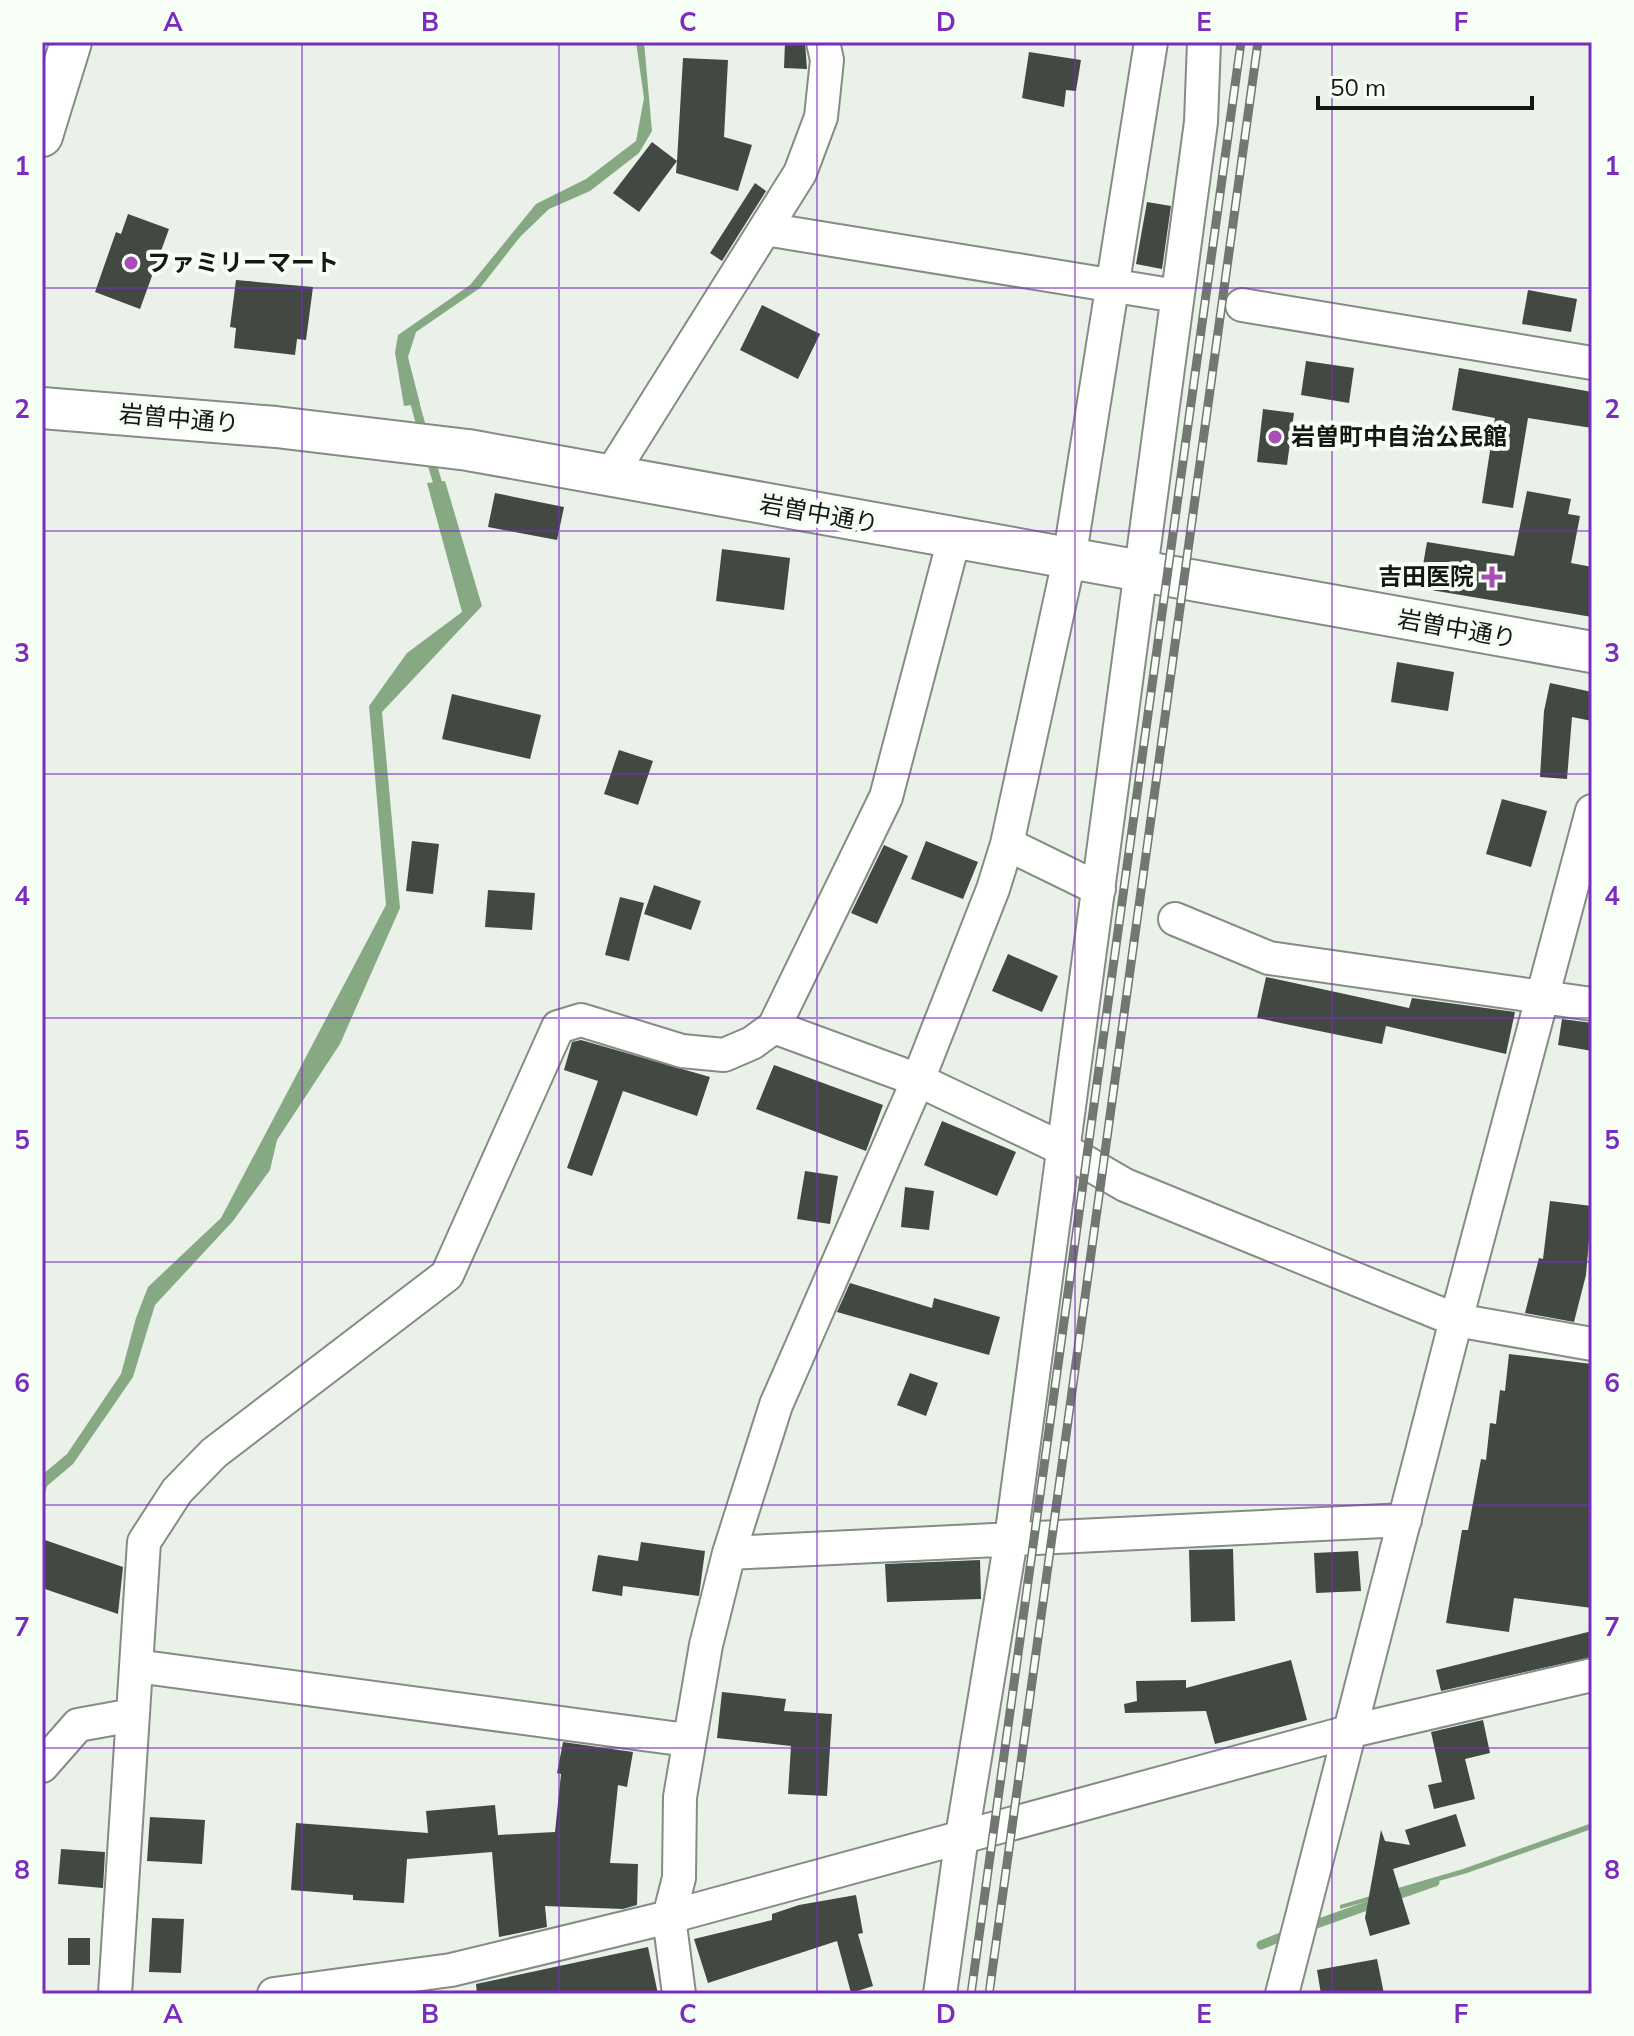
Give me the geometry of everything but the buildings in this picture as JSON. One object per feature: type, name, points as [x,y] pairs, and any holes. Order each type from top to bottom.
[{"type":"street","points":[[42,136],[71,42]]},
{"type":"street","points":[[610,476],[800,173],[821,117],[827,60],[823,42]]},
{"type":"street","points":[[679,1994],[669,1917],[679,1878],[680,1797],[687,1740],[729,1553],[776,1405],[918,1080],[993,889],[1007,844],[1069,560],[1151,42]]},
{"type":"street","points":[[940,1994],[962,1836],[1011,1539],[1099,889],[1201,122],[1204,42]]},
{"type":"street","points":[[765,229],[1177,296]]},
{"type":"street","points":[[1242,305],[1592,363]]},
{"type":"street","name":"岩曽中通り","points":[[42,408],[468,450],[1592,652]]},
{"type":"street","points":[[115,1994],[144,1542],[177,1491],[214,1453],[447,1275],[558,1027],[581,1020],[682,1051],[724,1055],[752,1043],[774,1027],[886,797],[954,539]]},
{"type":"street","points":[[1282,1994],[1456,1320],[1592,811]]},
{"type":"street","points":[[1007,844],[1099,889]]},
{"type":"street","points":[[1175,919],[1269,958],[1592,1004]]},
{"type":"street","points":[[774,1027],[918,1080],[1063,1149],[1125,1185],[1456,1320],[1592,1344]]},
{"type":"street","points":[[729,1553],[1405,1520]]},
{"type":"street","points":[[136,1666],[687,1740]]},
{"type":"street","points":[[274,1994],[451,1970],[669,1917],[1352,1731],[1592,1675]]},
{"type":"street","points":[[42,1766],[78,1725],[133,1715]]},
{"type":"shaded area","points":[[636,42],[644,42],[652,131],[639,153],[590,191],[549,209],[520,237],[480,288],[416,332],[408,357],[420,404],[404,406],[395,353],[398,335],[470,285],[536,204],[586,179],[636,141],[644,98]]},
{"type":"shaded area","points":[[445,481],[482,606],[382,712],[400,908],[340,1044],[277,1140],[270,1170],[233,1221],[155,1305],[133,1377],[73,1464],[47,1486],[42,1505],[42,1475],[67,1454],[121,1374],[148,1287],[221,1218],[386,905],[369,706],[407,653],[462,612],[427,483]]},
{"type":"shaded area","points":[[1592,1823],[1592,1828],[1586,1831],[1467,1873],[1340,1909],[1340,1905],[1463,1869]]},
{"type":"waterway","points":[[412,393],[424,436]]},
{"type":"waterway","points":[[429,454],[441,494]]},
{"type":"waterway","points":[[1392,1897],[1435,1882]]},
{"type":"waterway","points":[[1305,1928],[1378,1902]]},
{"type":"waterway","points":[[1261,1945],[1291,1933]]},
{"type":"railway","points":[[971,1994],[1241,42]]},
{"type":"railway","points":[[989,1994],[1258,42]]},
{"type":"place","name":"ファミリーマート","points":[[131,263]]},
{"type":"place","name":"岩曽町中自治公民館","points":[[1275,437]]},
{"type":"place","name":"吉田医院","points":[[1492,577]]}]
